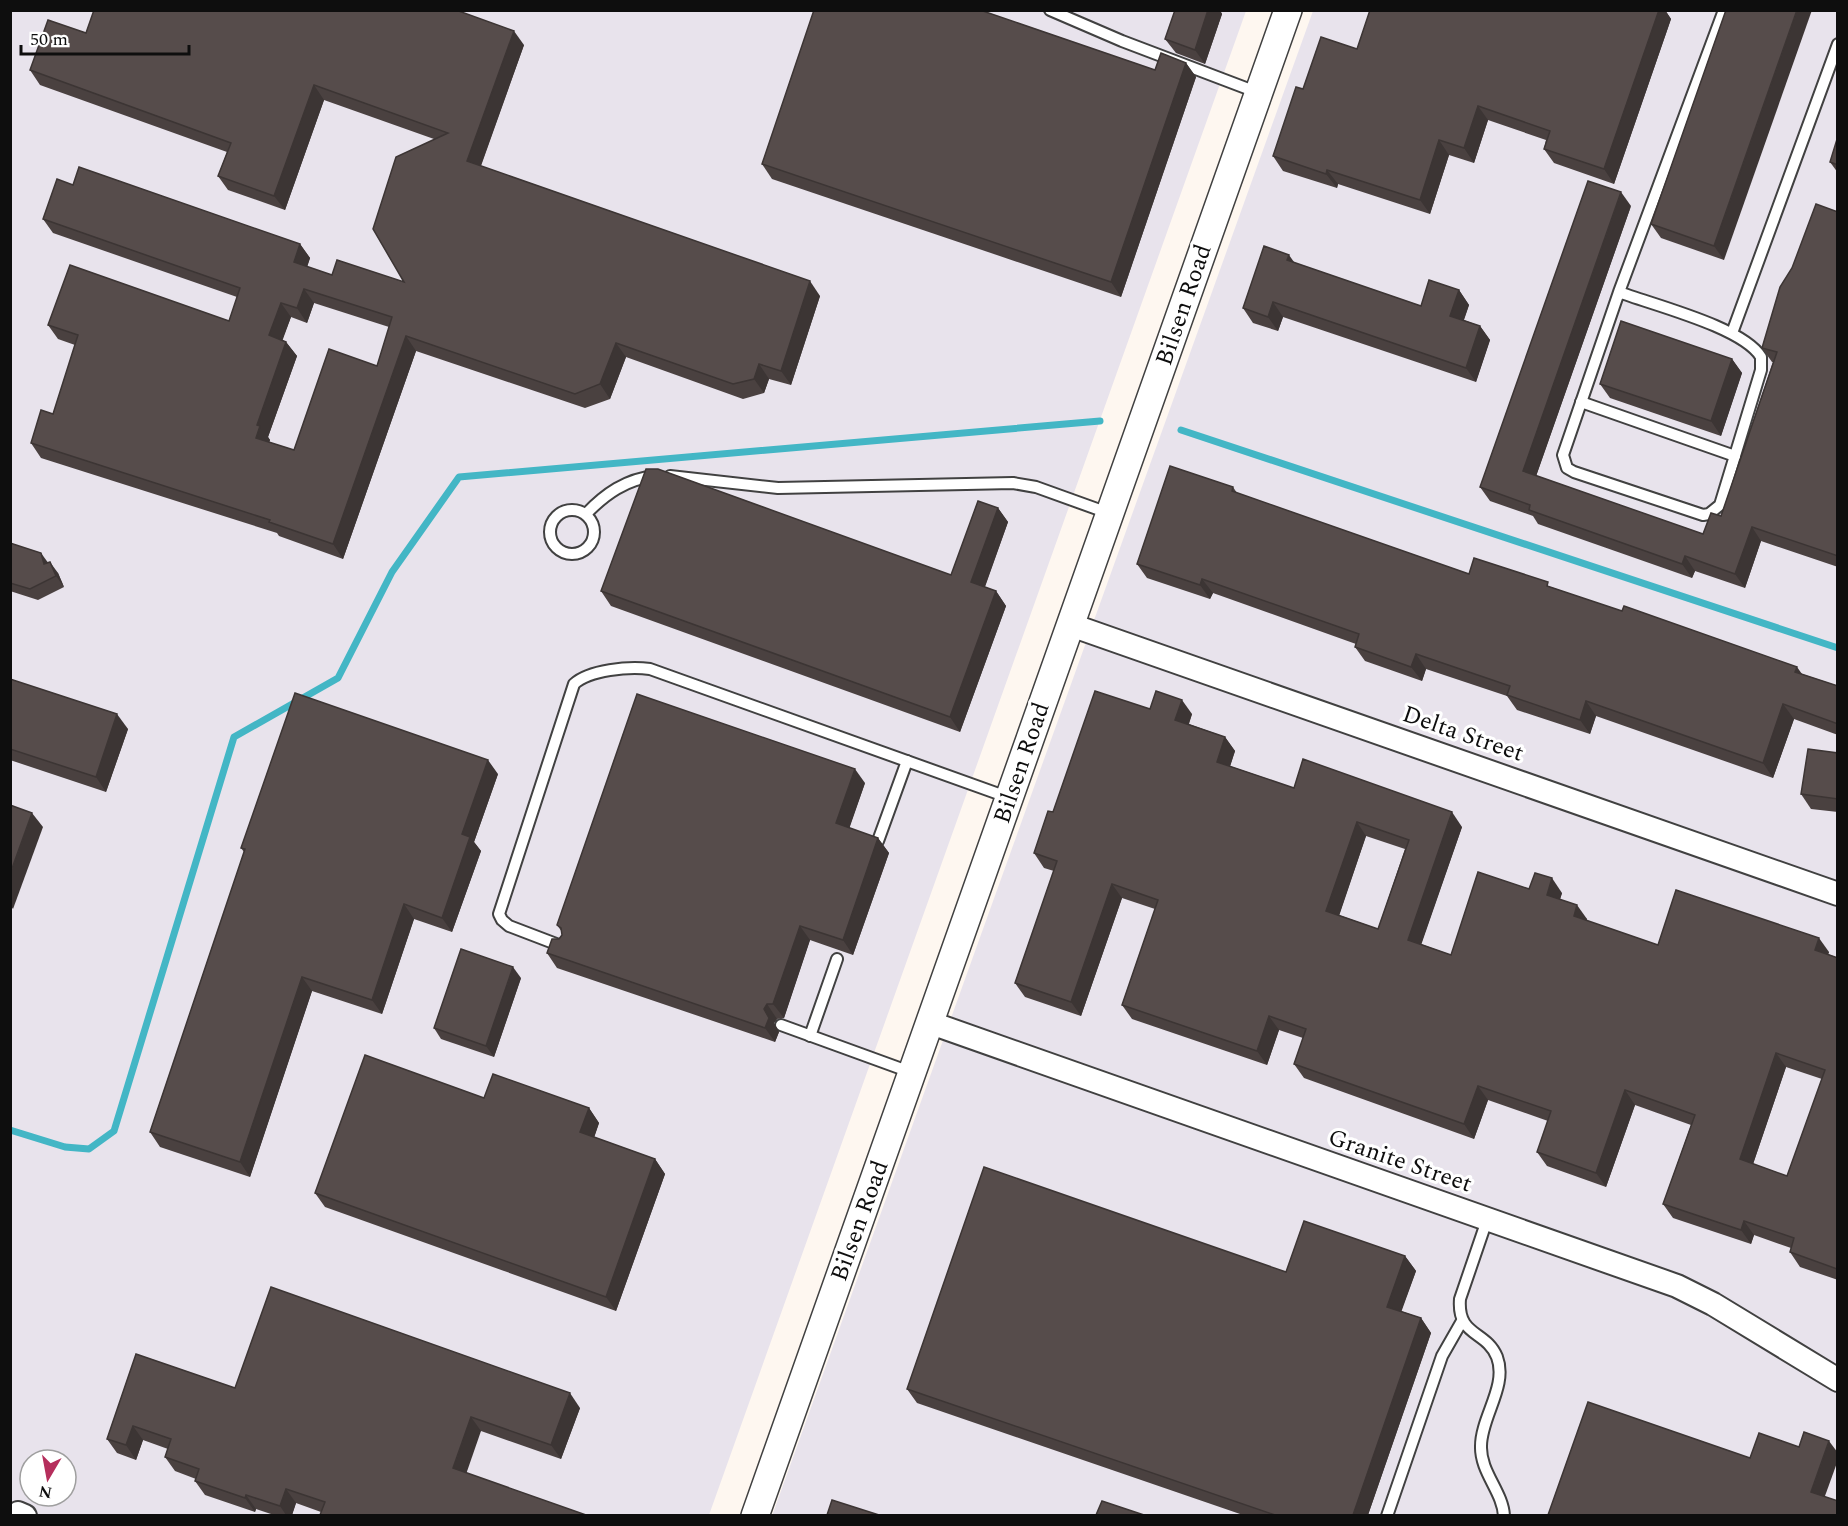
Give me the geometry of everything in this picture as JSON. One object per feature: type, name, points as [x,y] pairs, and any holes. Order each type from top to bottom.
[{"type":"street","name":"Bilsen Road","points":[[755,1515],[1288,10]]},
{"type":"street","name":"Delta Street","points":[[1071,625],[1838,894]]},
{"type":"street","name":"Granite Street","points":[[931,1023],[1677,1286],[1838,1380]]},
{"type":"lane","points":[[1050,10],[1122,41],[1259,93]]},
{"type":"lane","points":[[1619,292],[1732,333],[1752,345],[1762,362],[1720,504],[1710,514],[1703,515],[1574,472],[1566,468],[1563,455],[1619,292],[1724,10]]},
{"type":"lane","points":[[1732,333],[1838,44]]},
{"type":"lane","points":[[1581,402],[1735,456]]},
{"type":"lane","points":[[586,514],[601,498],[616,489],[640,478],[662,476],[762,488],[1012,483],[1036,487],[1110,514]]},
{"type":"lane","points":[[568,509],[586,514],[594,531],[587,548],[575,554],[557,549],[550,538],[553,520],[568,509]]},
{"type":"lane","points":[[565,947],[509,926],[499,914],[574,684],[580,678],[640,668],[650,669],[1010,798]]},
{"type":"lane","points":[[878,841],[907,761]]},
{"type":"lane","points":[[810,1036],[837,959]]},
{"type":"lane","points":[[781,1025],[913,1073]]},
{"type":"lane","points":[[1487,1220],[1460,1299],[1462,1321],[1469,1332],[1491,1347],[1497,1358],[1498,1385],[1480,1447],[1483,1464],[1504,1515]]},
{"type":"lane","points":[[1387,1515],[1442,1356],[1462,1321]]},
{"type":"shaded area","points":[[11,11],[1246,11],[709,1515],[11,1515]]},
{"type":"shaded area","points":[[1313,11],[1837,11],[1837,1515],[772,1516]]},
{"type":"building","points":[[94,10],[456,10],[514,31],[467,161],[810,281],[781,371],[759,364],[754,379],[733,384],[616,343],[600,384],[575,394],[406,336],[333,544],[269,522],[270,520],[31,443],[41,410],[53,414],[78,335],[48,325],[70,265],[229,321],[240,288],[43,219],[57,179],[73,185],[79,167],[300,244],[294,262],[332,275],[337,260],[404,282],[373,229],[396,157],[448,133],[314,85],[274,196],[218,176],[231,143],[30,70],[48,20],[86,33]],"holes":[[[304,289],[392,317],[377,366],[329,349],[294,450],[256,438],[260,426],[257,425],[286,342],[269,335],[281,303],[297,308]]]},
{"type":"building","points":[[814,10],[980,10],[1155,70],[1161,53],[1186,63],[1111,282],[762,164]]},
{"type":"building","points":[[1175,10],[1208,10],[1195,50],[1165,39]]},
{"type":"building","points":[[1370,10],[1659,10],[1604,169],[1544,149],[1550,131],[1478,106],[1464,148],[1439,140],[1420,200],[1327,170],[1326,174],[1273,156],[1296,87],[1303,89],[1321,37],[1357,49]]},
{"type":"building","points":[[1726,10],[1797,10],[1714,246],[1651,224]]},
{"type":"building","points":[[1838,136],[1838,165],[1830,162]]},
{"type":"building","points":[[1588,181],[1621,192],[1523,471],[1703,534],[1711,513],[1721,516],[1777,352],[1762,348],[1780,287],[1792,268],[1816,204],[1838,212],[1838,556],[1752,527],[1735,574],[1685,556],[1682,564],[1529,510],[1530,505],[1480,487]]},
{"type":"building","points":[[1264,246],[1289,255],[1287,260],[1421,306],[1429,280],[1459,290],[1450,316],[1480,326],[1466,368],[1273,302],[1268,317],[1243,308]]},
{"type":"building","points":[[1621,321],[1732,359],[1711,421],[1600,384]]},
{"type":"building","points":[[1170,466],[1233,487],[1232,491],[1469,574],[1474,558],[1548,582],[1547,586],[1622,611],[1624,606],[1797,667],[1795,672],[1838,686],[1838,724],[1783,704],[1763,763],[1586,701],[1580,720],[1507,695],[1510,686],[1416,654],[1411,667],[1355,647],[1359,634],[1202,579],[1200,585],[1137,564]]},
{"type":"building","points":[[646,469],[658,469],[951,575],[978,501],[998,508],[971,582],[996,591],[950,717],[601,591]]},
{"type":"building","points":[[10,543],[41,553],[44,564],[50,562],[56,576],[30,589],[10,583]]},
{"type":"building","points":[[10,679],[117,714],[96,777],[10,749]]},
{"type":"building","points":[[1095,691],[1150,709],[1156,691],[1182,700],[1175,720],[1225,737],[1217,762],[1294,788],[1303,759],[1452,812],[1408,940],[1451,955],[1478,872],[1529,889],[1535,873],[1552,878],[1547,895],[1577,905],[1574,916],[1658,945],[1676,890],[1819,938],[1815,950],[1838,958],[1837,1269],[1790,1252],[1794,1238],[1744,1221],[1741,1230],[1663,1204],[1695,1115],[1625,1090],[1596,1173],[1537,1152],[1551,1111],[1478,1086],[1464,1124],[1294,1064],[1306,1029],[1269,1016],[1257,1051],[1122,1005],[1158,900],[1112,884],[1071,1002],[1015,983],[1057,861],[1034,853],[1048,811],[1053,812]],"holes":[[[1357,822],[1409,840],[1378,929],[1326,911]],[[1776,1053],[1825,1070],[1787,1176],[1740,1159]]]},
{"type":"building","points":[[295,693],[488,760],[462,834],[470,837],[442,918],[404,904],[372,1000],[302,977],[240,1162],[150,1132],[245,849],[241,848]]},
{"type":"building","points":[[637,694],[855,769],[836,823],[878,838],[843,940],[800,926],[773,1004],[767,1004],[764,1009],[769,1018],[765,1028],[547,953],[552,939],[559,939],[562,935],[561,928],[557,925]]},
{"type":"building","points":[[1808,749],[1838,753],[1838,799],[1801,794]]},
{"type":"building","points":[[10,805],[32,813],[10,874]]},
{"type":"building","points":[[461,949],[513,967],[486,1046],[434,1028]]},
{"type":"building","points":[[365,1055],[484,1098],[493,1074],[589,1108],[580,1132],[655,1159],[606,1297],[315,1193]]},
{"type":"building","points":[[984,1167],[1286,1272],[1304,1221],[1405,1256],[1387,1307],[1421,1318],[1353,1515],[1275,1515],[907,1389]]},
{"type":"building","points":[[271,1287],[570,1393],[551,1445],[471,1417],[453,1468],[586,1515],[320,1515],[325,1502],[286,1489],[280,1506],[246,1495],[245,1498],[195,1481],[199,1469],[165,1457],[171,1439],[133,1426],[126,1445],[107,1439],[136,1354],[235,1388]]},
{"type":"building","points":[[1588,1402],[1750,1458],[1759,1433],[1799,1447],[1804,1432],[1829,1441],[1811,1492],[1838,1501],[1838,1515],[1548,1515]]},
{"type":"building","points":[[832,1500],[879,1515],[827,1515]]},
{"type":"building","points":[[1102,1501],[1144,1515],[1096,1515]]},
{"type":"waterway","points":[[10,1130],[65,1147],[89,1149],[114,1131],[234,737],[338,678],[392,572],[459,477],[1100,421]]},
{"type":"waterway","points":[[1181,430],[1838,648]]}]
